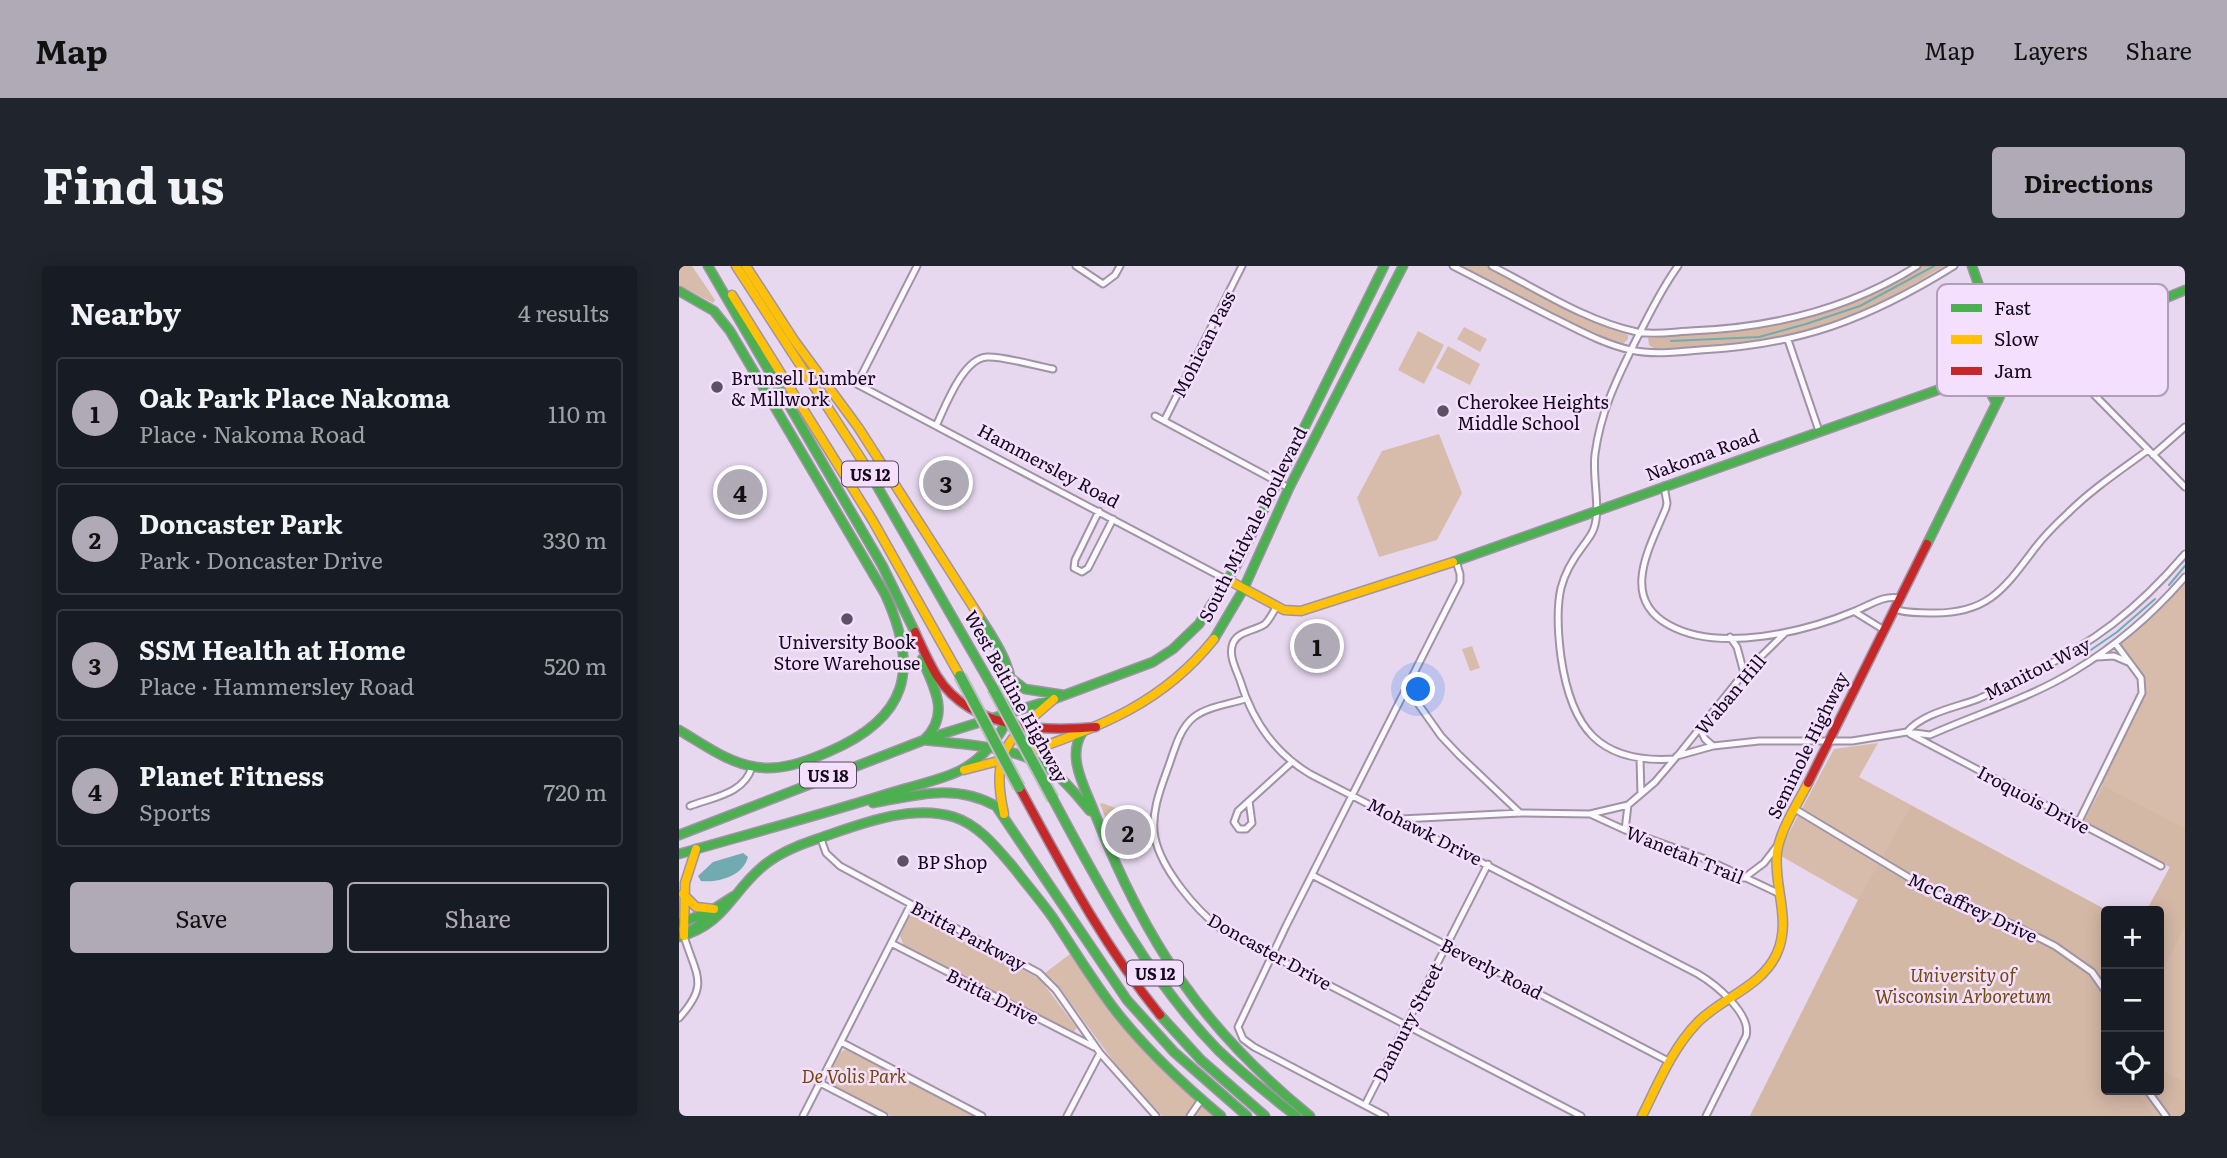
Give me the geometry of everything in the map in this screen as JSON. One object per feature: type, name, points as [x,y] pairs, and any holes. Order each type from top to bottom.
[{"type":"main road","points":[[708,266],[882,565],[944,687],[962,702],[990,718]]},
{"type":"main road","name":"US 12","points":[[714,266],[867,512],[1100,932],[1141,990],[1195,1054],[1265,1116]]},
{"type":"main road","name":"West Beltline Highway","points":[[736,266],[875,482],[993,688],[1104,896],[1152,970],[1189,1018],[1224,1056],[1259,1088],[1296,1116]]},
{"type":"main road","points":[[746,266],[794,340],[858,427],[999,647],[1012,679],[1008,718],[990,746],[961,770]]},
{"type":"main road","name":"South Midvale Boulevard","points":[[1008,718],[1125,674],[1166,654],[1199,624],[1228,580],[1384,266]]},
{"type":"main road","name":"South Midvale Boulevard","points":[[1021,755],[1082,733],[1133,709],[1183,673],[1216,634],[1242,588],[1289,488],[1403,266]]},
{"type":"main road","points":[[1972,266],[1978,284]]},
{"type":"main road","points":[[679,290],[705,304],[729,329],[874,573],[898,625],[905,666],[897,698],[874,727],[859,737],[797,765],[775,769],[752,767],[721,755],[679,730]]},
{"type":"main road","name":"Nakoma Road","points":[[2168,297],[2185,290]]},
{"type":"main road","name":"Nakoma Road","points":[[1228,580],[1292,611],[1322,606],[1937,389]]},
{"type":"main road","points":[[1993,396],[1996,404]]},
{"type":"main road","name":"Seminole Highway","points":[[1642,1116],[1678,1048],[1697,1023],[1759,976],[1776,956],[1784,919],[1776,866],[1777,846],[1999,396]]},
{"type":"main road","points":[[906,613],[939,705],[938,724],[923,740]]},
{"type":"main road","points":[[1012,679],[1025,689],[1059,697]]},
{"type":"main road","points":[[1005,817],[999,785],[1003,755],[1014,733],[1059,697]]},
{"type":"main road","points":[[923,740],[990,718],[1008,718],[1020,727],[1051,731],[1096,727]]},
{"type":"main road","points":[[1082,733],[1075,742],[1075,751],[1079,771],[1097,821]]},
{"type":"main road","name":"US 18","points":[[679,835],[923,740],[990,746],[1003,755],[1021,755],[1056,773],[1078,795],[1097,821],[1129,894],[1173,972],[1240,1054],[1276,1089],[1310,1116]]},
{"type":"main road","points":[[838,809],[988,764],[1003,755]]},
{"type":"main road","name":"US 18","points":[[679,854],[838,809],[948,791],[962,791],[986,799],[1005,817],[1127,1000],[1174,1052],[1247,1116]]},
{"type":"main road","points":[[681,930],[703,929],[717,920],[761,867],[780,854],[887,819],[922,813],[955,818],[974,828],[991,843],[1045,906],[1129,1027],[1162,1063],[1221,1116]]},
{"type":"main road","points":[[679,827],[717,821]]},
{"type":"main road","points":[[681,930],[681,889],[686,866],[696,849]]},
{"type":"main road","points":[[681,889],[688,904],[694,908],[718,906],[736,895]]},
{"type":"main road","points":[[681,930],[714,914],[718,906]]},
{"type":"street","name":"Hammersley Road","points":[[916,266],[855,383],[1228,580]]},
{"type":"street","points":[[1076,266],[1103,284],[1115,275],[1120,266]]},
{"type":"street","name":"Mohican Pass","points":[[1164,421],[1242,266]]},
{"type":"street","points":[[1453,266],[1583,332],[1631,350],[1658,352],[1746,348],[1788,340],[1851,321],[1879,309],[1954,266]]},
{"type":"street","points":[[1492,266],[1591,317],[1640,332],[1706,331],[1784,321],[1862,295],[1917,266]]},
{"type":"street","points":[[1676,757],[1640,759],[1606,745],[1583,726],[1573,710],[1563,676],[1558,629],[1560,590],[1568,568],[1593,532],[1593,465],[1597,435],[1608,396],[1661,291],[1678,266]]},
{"type":"street","points":[[1788,340],[1819,431]]},
{"type":"street","points":[[936,426],[960,379],[972,363],[986,356],[1053,369]]},
{"type":"street","points":[[2095,396],[2185,487]]},
{"type":"street","points":[[1154,416],[1289,488]]},
{"type":"street","points":[[1895,609],[1903,612],[1949,613],[1977,606],[1993,598],[2015,576],[2043,537],[2071,510],[2102,483],[2151,453],[2185,427]]},
{"type":"street","points":[[1664,486],[1666,508],[1641,584],[1645,604],[1663,623],[1685,633],[1730,637],[1785,633],[1855,612],[1881,598],[1900,598]]},
{"type":"street","points":[[1099,511],[1075,560],[1074,568],[1078,571],[1088,568],[1114,519]]},
{"type":"street","name":"Manitou Way","points":[[1907,732],[1915,722],[2004,687],[2096,638],[2138,604],[2185,554]]},
{"type":"street","points":[[1385,1116],[1254,1047],[1243,1039],[1238,1027],[1460,582],[1456,561]]},
{"type":"street","name":"Manitou Way","points":[[1676,757],[1713,746],[1759,741],[1852,741],[1907,732],[1930,735],[2062,678],[2115,643],[2153,612],[2185,577]]},
{"type":"street","name":"Mohawk Drive","points":[[1277,606],[1268,621],[1233,641],[1231,655],[1245,699],[1266,736],[1292,762],[1310,774],[1706,978],[1728,999],[1745,1020],[1748,1029],[1706,1116]]},
{"type":"street","points":[[1855,612],[1884,630]]},
{"type":"street","name":"Waban Hill","points":[[1676,757],[1744,673],[1785,633]]},
{"type":"street","points":[[1730,637],[1739,653],[1744,673]]},
{"type":"street","points":[[2078,823],[2142,693],[2141,678],[2115,643]]},
{"type":"street","points":[[2094,658],[2114,656],[2130,663]]},
{"type":"street","points":[[1407,688],[1441,736],[1520,813]]},
{"type":"street","name":"Doncaster Drive","points":[[1245,699],[1200,714],[1183,730],[1156,805],[1155,838],[1162,856],[1185,895],[1220,929],[1581,1116]]},
{"type":"street","points":[[1700,729],[1705,739],[1713,746]]},
{"type":"street","name":"Iroquois Drive","points":[[1907,732],[2161,866]]},
{"type":"street","points":[[1401,819],[1520,813],[1590,814],[1628,805],[1655,782],[1676,757]]},
{"type":"street","points":[[1640,759],[1641,794]]},
{"type":"street","points":[[1249,801],[1252,823],[1246,829],[1238,829],[1234,822],[1236,814],[1249,801],[1292,762]]},
{"type":"street","points":[[690,806],[740,787],[748,778],[752,767]]},
{"type":"street","points":[[1625,830],[1628,805]]},
{"type":"street","name":"McCaffrey Drive","points":[[1795,809],[1934,892],[2014,925],[2055,946],[2092,972],[2101,985]]},
{"type":"street","name":"Wanetah Trail","points":[[1590,814],[1625,830],[1686,851],[1780,894]]},
{"type":"street","name":"Britta Parkway","points":[[821,839],[826,853],[840,866],[1039,973],[1056,990],[1098,1050],[1156,1116]]},
{"type":"street","points":[[1744,878],[1764,863],[1777,846]]},
{"type":"street","name":"Danbury Street","points":[[1365,1105],[1488,864]]},
{"type":"street","name":"Beverly Road","points":[[1312,875],[1670,1062]]},
{"type":"street","points":[[803,1116],[911,904]]},
{"type":"street","points":[[679,1018],[699,989],[681,930]]},
{"type":"street","name":"Britta Drive","points":[[891,943],[1098,1050]]},
{"type":"street","points":[[841,1042],[982,1116]]},
{"type":"street","points":[[1067,1116],[1098,1050]]},
{"type":"street","points":[[820,1083],[884,1116]]},
{"type":"street","points":[[2150,1095],[2165,1116]]},
{"type":"street","points":[[1190,1116],[1201,1100]]},
{"type":"green space","points":[[679,266],[692,266],[715,300],[713,303],[679,285]]},
{"type":"green space","points":[[1462,266],[1487,266],[1580,315],[1628,335],[1628,339],[1619,344],[1581,328]]},
{"type":"green space","points":[[1921,266],[1945,266],[1872,307],[1822,327],[1776,338],[1728,344],[1655,349],[1649,345],[1648,338],[1653,336],[1752,329],[1807,318],[1865,296]]},
{"type":"green space","points":[[1464,327],[1487,339],[1480,352],[1457,339]]},
{"type":"green space","points":[[1418,331],[1444,345],[1424,384],[1398,370]]},
{"type":"green space","points":[[1448,346],[1480,364],[1470,385],[1436,368]]},
{"type":"green space","points":[[1439,434],[1462,493],[1437,540],[1379,557],[1357,498],[1382,451]]},
{"type":"green space","name":"University of Wisconsin Arboretum","points":[[2185,577],[2185,1116],[1750,1116],[1858,900],[1781,856],[1786,838],[1834,749],[1878,743],[1859,777],[2101,907],[2101,1095],[2164,1095],[2164,906],[2149,906],[2170,867],[2084,821],[2102,786],[2103,774],[2139,702],[2141,678],[2115,643]]},
{"type":"green space","points":[[1472,646],[1480,668],[1470,671],[1462,649]]},
{"type":"green space","points":[[2103,786],[2185,828],[2185,926],[2164,969],[2164,906],[2150,906],[2170,867],[2084,821]]},
{"type":"green space","points":[[1100,804],[1143,818],[1145,842],[1119,852]]},
{"type":"green space","name":"University of Wisconsin Arboretum","points":[[1911,806],[2101,907],[2101,1095],[2141,1095],[2153,1116],[1750,1116],[1858,900]]},
{"type":"green space","points":[[920,914],[1040,979],[1077,1028],[1073,1033],[1068,1031],[904,946],[900,936],[909,917]]},
{"type":"green space","points":[[1070,954],[1116,1020],[1170,1077],[1214,1116],[1162,1116],[1119,1069],[1056,983],[1045,973]]},
{"type":"green space","name":"De Volis Park","points":[[844,1050],[849,1050],[974,1116],[891,1116],[831,1085],[828,1077]]},
{"type":"green space","points":[[2164,1072],[2185,1082],[2185,1116],[2170,1116],[2155,1095],[2164,1095]]},
{"type":"shaded area","points":[[743,853],[748,857],[745,864],[729,877],[701,881],[698,876],[713,862]]},
{"type":"waterway","points":[[1671,341],[1759,337],[1806,324],[1860,306],[1934,266]]},
{"type":"waterway","points":[[2169,585],[2185,566]]},
{"type":"waterway","points":[[2082,656],[2117,632],[2155,599]]},
{"type":"traffic: fast","points":[[708,266],[882,565],[915,632]]},
{"type":"traffic: fast","points":[[926,739],[1054,699],[1153,662],[1173,649],[1199,624],[1235,568],[1384,266]]},
{"type":"traffic: fast","points":[[1214,639],[1243,590],[1289,488],[1403,266]]},
{"type":"traffic: fast","points":[[1972,266],[1978,284]]},
{"type":"traffic: fast","points":[[2168,297],[2185,290]]},
{"type":"traffic: fast","points":[[679,291],[714,311],[730,331],[885,594],[896,621],[902,646],[903,668],[900,689],[876,724],[855,739],[793,765],[765,768],[736,762],[679,730]]},
{"type":"traffic: fast","points":[[1453,562],[1937,390]]},
{"type":"traffic: fast","points":[[1992,396],[1996,403]]},
{"type":"traffic: fast","points":[[1927,544],[2000,396]]},
{"type":"traffic: fast","points":[[865,465],[993,688]]},
{"type":"traffic: fast","points":[[679,854],[937,780],[976,760],[1001,730],[1012,701],[1006,662],[979,616]]},
{"type":"traffic: fast","points":[[679,835],[924,740],[937,720],[938,701],[922,659]]},
{"type":"traffic: fast","points":[[960,676],[1019,787]]},
{"type":"traffic: fast","points":[[1012,679],[1025,689],[1064,695]]},
{"type":"traffic: fast","points":[[993,688],[1053,799]]},
{"type":"traffic: fast","points":[[1082,733],[1076,753],[1079,774],[1114,860],[1157,943],[1208,1016],[1238,1050],[1310,1116]]},
{"type":"traffic: fast","points":[[924,740],[1007,751],[1038,762],[1057,775],[1090,811]]},
{"type":"traffic: fast","points":[[873,803],[920,794],[951,793],[981,799],[996,806],[1127,1000],[1174,1052],[1247,1116]]},
{"type":"traffic: fast","points":[[1053,799],[1107,898],[1169,993],[1218,1050],[1296,1116]]},
{"type":"traffic: fast","points":[[679,937],[707,924],[717,916],[751,877],[774,858],[807,842],[901,814],[937,813],[954,817],[979,831],[1001,853],[1048,912],[1119,1015],[1167,1068],[1221,1116]]},
{"type":"traffic: fast","points":[[680,923],[709,912],[734,896]]},
{"type":"traffic: fast","points":[[686,934],[713,915]]},
{"type":"traffic: fast","points":[[1160,1015],[1201,1060],[1265,1116]]},
{"type":"traffic: slow","points":[[736,266],[865,465]]},
{"type":"traffic: slow","points":[[746,266],[794,340],[858,427],[979,616]]},
{"type":"traffic: slow","points":[[732,295],[873,521],[960,676]]},
{"type":"traffic: slow","points":[[1228,580],[1284,610],[1301,611],[1453,562]]},
{"type":"traffic: slow","points":[[1025,753],[1104,722],[1151,697],[1194,661],[1214,639]]},
{"type":"traffic: slow","points":[[1004,814],[1000,775],[1007,748],[1025,725],[1054,699]]},
{"type":"traffic: slow","points":[[964,770],[1002,760]]},
{"type":"traffic: slow","points":[[1642,1116],[1666,1067],[1688,1033],[1707,1014],[1762,975],[1777,953],[1783,928],[1777,852],[1786,825],[1808,783]]},
{"type":"traffic: slow","points":[[684,936],[685,883],[696,849]]},
{"type":"traffic: slow","points":[[683,894],[696,907],[714,909]]},
{"type":"traffic: jam","points":[[1808,783],[1927,544]]},
{"type":"traffic: jam","points":[[915,632],[937,676],[951,694],[968,707],[988,717],[1031,727],[1096,727]]},
{"type":"traffic: jam","points":[[1019,787],[1102,933],[1160,1015]]},
{"type":"place","name":"Brunsell Lumber & Millwork","points":[[717,387]]},
{"type":"place","name":"Cherokee Heights Middle School","points":[[1443,411]]},
{"type":"place","name":"SSM Health at Home","points":[[946,483]]},
{"type":"place","name":"Planet Fitness","points":[[740,492]]},
{"type":"place","name":"University Book Store Warehouse","points":[[847,619]]},
{"type":"place","name":"Oak Park Place Nakoma","points":[[1317,646]]},
{"type":"place","name":"Doncaster Park","points":[[1128,832]]},
{"type":"place","name":"BP Shop","points":[[903,861]]}]
